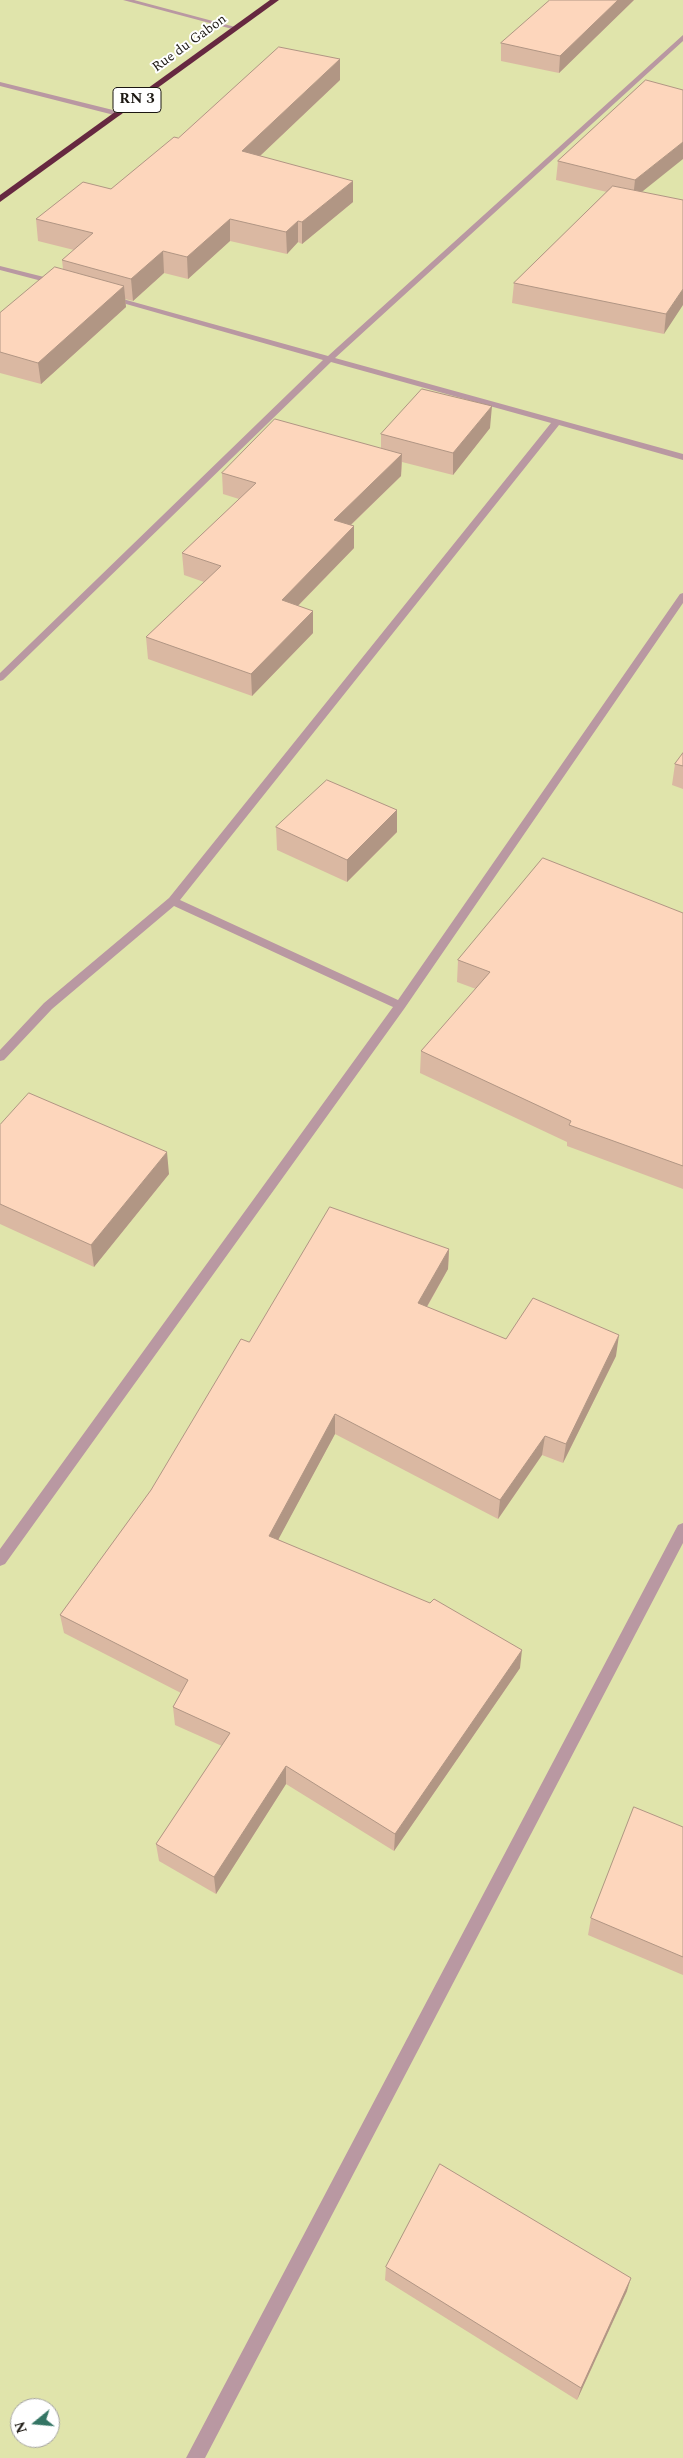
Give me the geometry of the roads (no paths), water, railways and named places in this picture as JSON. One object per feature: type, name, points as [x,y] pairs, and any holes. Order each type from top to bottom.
[{"type":"highway","name":"Rue du Gabon","points":[[0,199],[275,0]]},
{"type":"street","points":[[126,0],[236,28]]},
{"type":"street","points":[[0,678],[328,360],[683,38]]},
{"type":"street","points":[[0,84],[118,114]]},
{"type":"street","points":[[0,268],[66,286]]},
{"type":"street","points":[[103,296],[683,457]]},
{"type":"street","points":[[0,1057],[48,1006],[173,901],[557,422]]},
{"type":"street","points":[[0,1560],[400,1006],[683,596]]},
{"type":"street","points":[[173,901],[400,1006]]},
{"type":"street","points":[[195,2458],[683,1529]]}]
